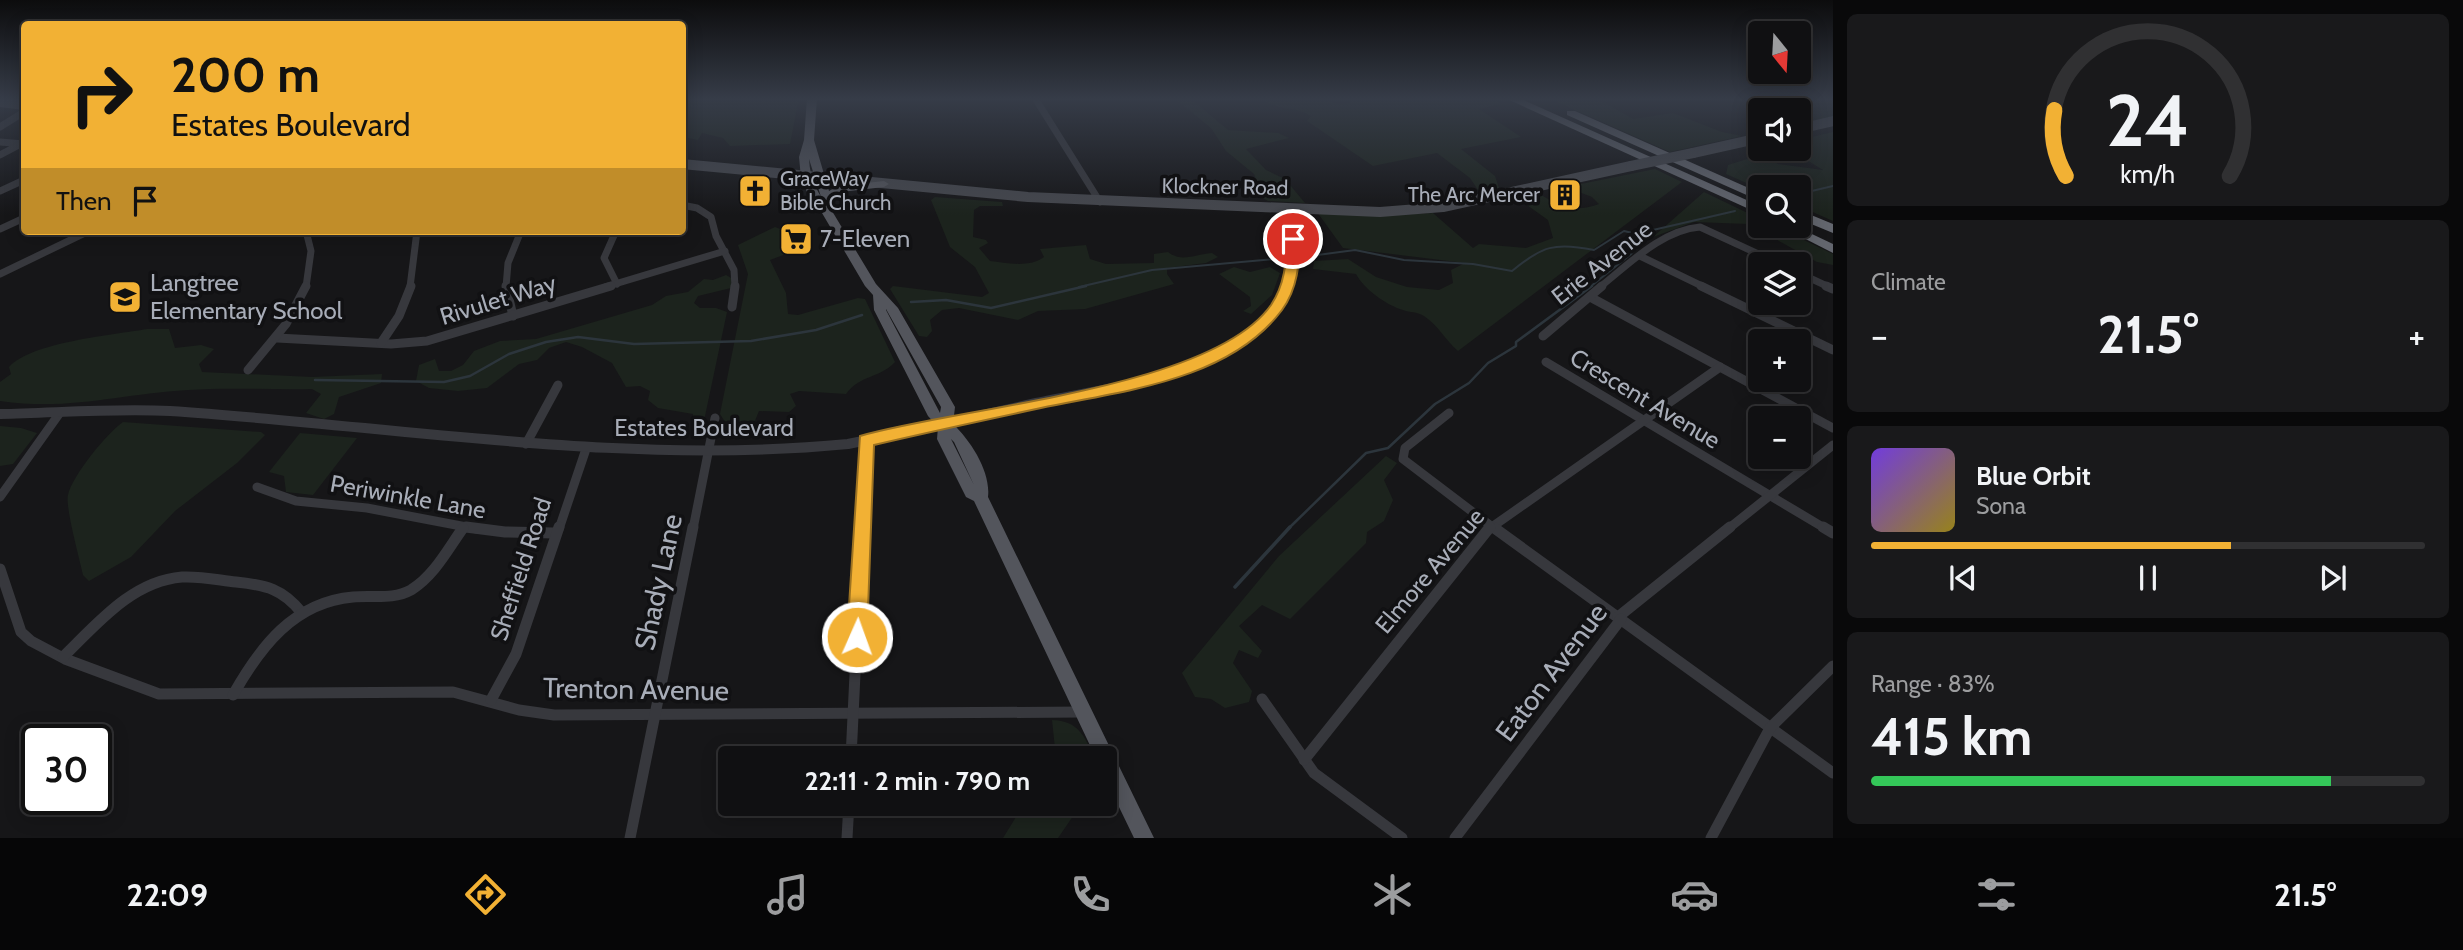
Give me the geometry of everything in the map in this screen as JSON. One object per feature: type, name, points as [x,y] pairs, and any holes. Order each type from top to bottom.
[{"type":"highway","points":[[1597,137],[1748,205]]},
{"type":"highway","points":[[1624,137],[1748,192]]},
{"type":"highway","points":[[1811,219],[1833,229]]},
{"type":"highway","points":[[1811,234],[1833,246]]},
{"type":"highway","points":[[1811,237],[1833,246]]},
{"type":"main road","points":[[809,137],[818,202],[827,203]]},
{"type":"main road","name":"Klockner Road","points":[[686,164],[1100,202],[1380,212],[1426,210],[1748,141]]},
{"type":"main road","points":[[827,203],[838,189],[884,184]]},
{"type":"main road","points":[[827,203],[879,296],[880,310],[935,416],[948,424],[945,441],[971,493],[980,497],[1144,838]]},
{"type":"street","points":[[1059,137],[1100,202]]},
{"type":"street","points":[[0,142],[21,144]]},
{"type":"street","points":[[0,155],[21,144]]},
{"type":"street","points":[[0,191],[21,181]]},
{"type":"street","points":[[686,206],[697,208],[710,217],[715,234],[737,272],[732,307]]},
{"type":"street","name":"Estates Boulevard","points":[[0,414],[167,411],[586,449],[806,448],[866,440],[1167,375],[1236,345],[1269,317],[1289,284],[1294,250],[1287,208]]},
{"type":"street","points":[[0,229],[21,219]]},
{"type":"street","name":"Erie Avenue","points":[[1543,336],[1653,244],[1688,225],[1700,227],[1754,252]]},
{"type":"street","points":[[0,274],[81,235]]},
{"type":"street","points":[[248,370],[276,338],[299,303],[308,279],[312,256],[307,235]]},
{"type":"street","points":[[381,343],[398,318],[411,291],[416,269],[417,235]]},
{"type":"street","points":[[513,316],[505,295],[504,279],[520,235]]},
{"type":"street","points":[[614,235],[604,258],[617,284]]},
{"type":"street","name":"Rivulet Way","points":[[276,338],[381,343],[427,341],[725,251]]},
{"type":"street","points":[[1640,256],[1833,350]]},
{"type":"street","points":[[1811,279],[1833,289]]},
{"type":"street","points":[[1590,297],[1833,428]]},
{"type":"street","name":"Crescent Avenue","points":[[1546,362],[1833,533]]},
{"type":"street","name":"Elmore Avenue","points":[[1304,760],[1491,526],[1720,367]]},
{"type":"street","points":[[526,444],[558,385]]},
{"type":"street","points":[[1449,413],[1405,448],[1403,458],[1491,526],[1833,773]]},
{"type":"street","points":[[0,497],[59,414]]},
{"type":"street","name":"Shady Lane","points":[[629,838],[715,418]]},
{"type":"street","points":[[852,746],[866,440]]},
{"type":"street","name":"Eaton Avenue","points":[[1454,838],[1620,618],[1833,444]]},
{"type":"street","name":"Sheffield Road","points":[[491,700],[516,654],[554,534],[586,449]]},
{"type":"street","name":"Periwinkle Lane","points":[[257,486],[284,500],[358,506],[505,535],[554,534]]},
{"type":"street","points":[[233,695],[268,639],[302,613],[337,599],[393,596],[408,592],[421,583],[463,528]]},
{"type":"street","name":"Trenton Avenue","points":[[0,569],[21,632],[36,647],[159,694],[431,691],[491,700],[519,710],[554,715],[1083,712]]},
{"type":"street","points":[[63,657],[132,595],[154,584],[177,578],[274,587],[290,597],[302,613]]},
{"type":"street","points":[[1710,838],[1770,728],[1833,666]]},
{"type":"street","points":[[1262,699],[1304,760],[1324,783],[1402,838]]},
{"type":"street","points":[[847,838],[848,816]]},
{"type":"shaded area","points":[[719,137],[791,137],[790,144],[730,146]]},
{"type":"shaded area","points":[[1217,137],[1289,138],[1246,149],[1266,170],[1285,179],[1305,203],[1268,201],[1263,198],[1254,174],[1226,151]]},
{"type":"shaded area","points":[[1331,137],[1520,137],[1461,149],[1495,176],[1499,188],[1478,190],[1470,178],[1437,153],[1373,166]]},
{"type":"shaded area","points":[[1636,137],[1737,137],[1670,152]]},
{"type":"shaded area","points":[[1811,137],[1833,137],[1833,221],[1811,211],[1811,175],[1748,175],[1748,184],[1726,174],[1728,165],[1748,159],[1748,161],[1772,161],[1823,170],[1808,161],[1811,161]]},
{"type":"shaded area","points":[[1655,169],[1682,182],[1458,351],[1429,320],[1421,314],[1396,308],[1383,300],[1370,291],[1356,274],[1313,269],[1314,261],[1348,259],[1376,277],[1407,287],[1439,290],[1453,283],[1451,270],[1465,263],[1343,248],[1317,212],[1374,216],[1433,213],[1473,248],[1479,244],[1526,248],[1553,238],[1548,220],[1517,198],[1538,193],[1567,207],[1590,207],[1599,204],[1592,197],[1566,187]]},
{"type":"shaded area","points":[[1704,192],[1748,213],[1748,224],[1694,222],[1653,237]]},
{"type":"shaded area","points":[[935,197],[1002,202],[1003,206],[980,206],[974,210],[973,237],[986,240],[988,243],[979,248],[990,261],[1032,263],[1044,257],[1040,249],[1086,245],[1090,259],[1106,264],[1154,263],[1154,254],[1168,252],[1179,257],[1212,253],[1218,257],[1206,263],[1167,268],[1167,274],[1174,284],[1085,309],[1038,311],[1018,320],[959,308],[942,310],[930,320],[932,331],[927,337],[919,336],[890,289],[893,286],[982,297],[989,293],[975,267],[950,247],[931,200]]},
{"type":"shaded area","points":[[775,227],[783,230],[782,240],[787,248],[786,254],[770,260],[786,293],[788,314],[798,315],[858,298],[865,299],[895,362],[858,383],[846,394],[799,391],[790,394],[796,406],[789,412],[759,411],[750,433],[732,433],[720,414],[748,274],[738,245]]},
{"type":"shaded area","points":[[1773,238],[1800,238],[1833,254],[1833,265],[1811,259],[1811,252],[1799,252]]},
{"type":"shaded area","points":[[1234,267],[1250,272],[1270,267],[1280,273],[1272,295],[1251,314],[1243,311],[1251,306],[1250,297],[1219,274]]},
{"type":"shaded area","points":[[726,275],[733,279],[731,288],[698,296],[694,303],[700,308],[716,308],[727,312],[701,435],[694,437],[693,414],[658,408],[648,400],[650,391],[640,386],[626,387],[612,363],[566,342],[549,348],[537,360],[519,364],[487,388],[458,391],[429,388],[416,381],[419,365],[435,359],[439,371],[451,371],[463,365],[474,351],[500,341],[536,339],[652,305],[666,296],[688,292],[704,279],[713,280]]},
{"type":"shaded area","points":[[147,329],[169,329],[175,348],[201,345],[214,349],[199,364],[202,372],[312,377],[382,374],[381,383],[339,397],[334,414],[324,419],[306,413],[321,394],[312,389],[188,390],[50,404],[0,401],[0,382],[11,374],[9,367],[20,358],[35,351],[74,341]]},
{"type":"shaded area","points":[[123,422],[261,432],[265,435],[237,463],[175,511],[131,557],[89,581],[83,575],[68,495],[76,477],[91,456]]},
{"type":"shaded area","points":[[0,426],[37,433],[13,464],[0,466]]},
{"type":"shaded area","points":[[300,433],[357,438],[313,495],[286,492],[284,476],[269,472]]},
{"type":"shaded area","points":[[1386,456],[1397,463],[1384,480],[1393,500],[1384,521],[1367,532],[1366,543],[1290,619],[1262,605],[1239,626],[1262,651],[1258,658],[1239,650],[1233,663],[1252,691],[1249,702],[1225,708],[1211,699],[1195,697],[1182,673],[1279,556]]},
{"type":"shaded area","points":[[1052,720],[1075,727],[1089,746],[1055,746]]},
{"type":"shaded area","points":[[1017,816],[1073,816],[1058,838],[1003,838]]},
{"type":"waterway","points":[[1811,191],[1833,186]]},
{"type":"waterway","points":[[1647,237],[1653,230],[1735,211]]},
{"type":"waterway","points":[[1310,256],[1355,250],[1404,260],[1473,264],[1512,271],[1532,256],[1550,248],[1569,246],[1594,250],[1624,231],[1647,237]]},
{"type":"waterway","points":[[1590,287],[1631,254],[1647,237]]},
{"type":"waterway","points":[[1079,287],[1152,270],[1285,258]]},
{"type":"waterway","points":[[911,302],[946,300],[991,308],[1086,286]]},
{"type":"waterway","points":[[1290,527],[1366,453],[1388,448],[1435,404],[1469,383],[1488,363],[1516,346],[1516,342],[1592,286]]},
{"type":"waterway","points":[[315,380],[444,382],[470,376],[509,354],[546,342],[578,337],[634,344],[751,341],[816,330],[862,315]]},
{"type":"waterway","points":[[1235,587],[1290,527]]},
{"type":"place","name":"GraceWay Bible Church","points":[[755,191]]},
{"type":"place","name":"The Arc Mercer","points":[[1565,195]]},
{"type":"place","name":"7-Eleven","points":[[796,239]]},
{"type":"place","name":"Langtree Elementary School","points":[[125,297]]},
{"type":"route","points":[[857,637],[866,440],[1167,375],[1218,355],[1248,336],[1277,307],[1292,273],[1293,239]]}]
